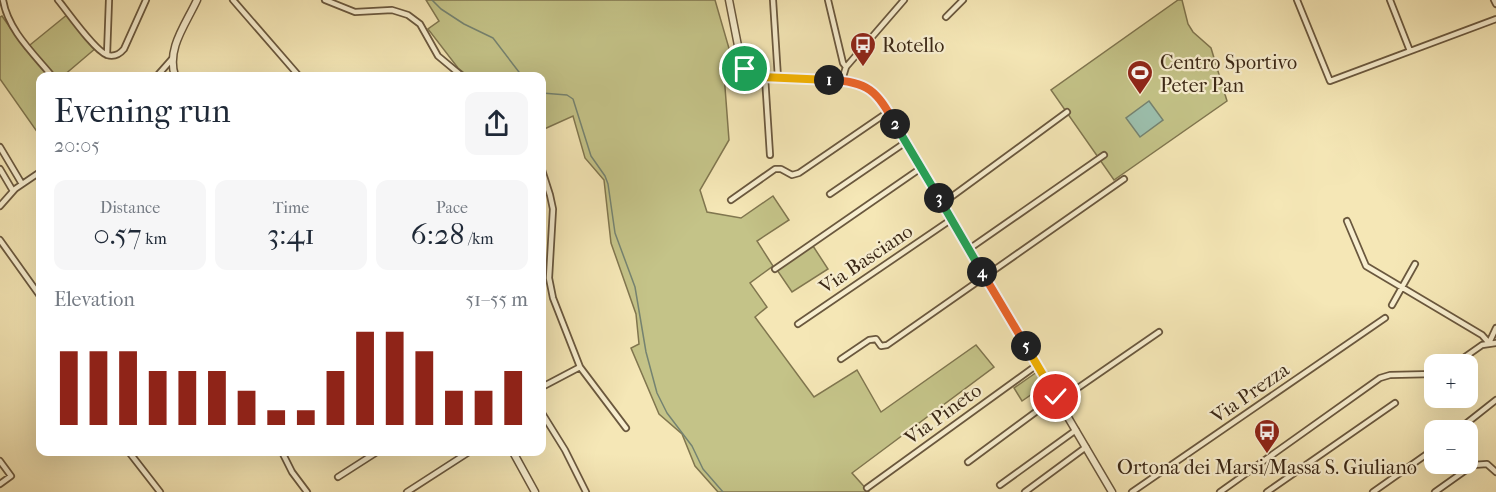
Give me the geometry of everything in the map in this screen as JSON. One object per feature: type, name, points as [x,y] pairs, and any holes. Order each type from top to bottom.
[{"type":"street","points":[[3,0],[9,21],[49,72]]},
{"type":"street","points":[[58,0],[96,47],[107,55],[116,56],[124,49],[146,0]]},
{"type":"street","points":[[107,55],[109,0]]},
{"type":"street","points":[[174,72],[172,59],[176,43],[197,0]]},
{"type":"street","points":[[233,0],[295,72]]},
{"type":"street","points":[[326,0],[355,12],[392,10],[411,16],[420,24],[439,57],[457,72]]},
{"type":"street","points":[[729,0],[743,66],[750,73],[778,78],[842,80],[870,89],[881,100],[1112,492]]},
{"type":"street","points":[[773,0],[778,78]]},
{"type":"street","points":[[828,0],[843,63],[846,67]]},
{"type":"street","points":[[842,80],[846,67],[904,0]]},
{"type":"street","points":[[946,17],[963,0]]},
{"type":"street","points":[[1298,0],[1330,81],[1496,19]]},
{"type":"street","points":[[1390,0],[1410,51]]},
{"type":"street","points":[[161,72],[172,59]]},
{"type":"street","points":[[765,77],[770,154]]},
{"type":"street","points":[[731,200],[774,170],[781,169],[789,174],[797,174],[888,112]]},
{"type":"street","points":[[943,203],[1066,112]]},
{"type":"street","points":[[830,194],[906,142]]},
{"type":"street","points":[[0,147],[22,184]]},
{"type":"street","points":[[969,249],[1104,155]]},
{"type":"street","points":[[775,269],[921,168]]},
{"type":"street","points":[[0,169],[13,191]]},
{"type":"street","points":[[0,206],[13,191],[36,175]]},
{"type":"street","points":[[841,359],[870,340],[877,340],[881,346],[887,345],[1124,178]]},
{"type":"street","points":[[546,183],[553,209],[550,287],[562,325],[580,367],[626,428]]},
{"type":"street","name":"Via Basciano","points":[[798,324],[952,219]]},
{"type":"street","points":[[1347,221],[1363,263],[1482,334],[1490,343]]},
{"type":"street","points":[[0,240],[36,290]]},
{"type":"street","points":[[1392,305],[1415,264]]},
{"type":"street","name":"Via Prezza","points":[[1132,492],[1385,318]]},
{"type":"street","points":[[1490,343],[1496,328]]},
{"type":"street","points":[[968,462],[1159,332]]},
{"type":"street","points":[[1469,354],[1490,343],[1496,343]]},
{"type":"street","name":"Via Pineto","points":[[867,488],[1037,365]]},
{"type":"street","points":[[546,385],[580,367]]},
{"type":"street","points":[[1220,492],[1380,378],[1390,375],[1424,374]]},
{"type":"street","points":[[1471,420],[1496,400]]},
{"type":"street","points":[[1268,492],[1395,403]]},
{"type":"street","points":[[546,420],[586,492]]},
{"type":"street","points":[[1000,485],[1076,430]]},
{"type":"street","points":[[1025,492],[1086,447]]},
{"type":"street","points":[[1373,492],[1424,455]]},
{"type":"street","points":[[132,456],[160,492]]},
{"type":"street","points":[[284,456],[292,472],[307,492]]},
{"type":"street","points":[[338,477],[371,456]]},
{"type":"street","points":[[407,492],[463,456]]},
{"type":"street","points":[[515,456],[535,492]]},
{"type":"street","points":[[0,460],[11,476],[0,484]]},
{"type":"street","points":[[1435,492],[1476,464],[1487,464],[1496,472]]},
{"type":"shaded area","points":[[426,0],[715,0],[737,76],[724,74],[729,140],[700,190],[707,212],[741,218],[773,196],[789,220],[757,241],[773,266],[750,283],[767,307],[755,317],[814,397],[857,370],[881,412],[976,345],[994,367],[852,473],[869,492],[718,492],[695,466],[682,434],[659,414],[631,348],[639,344],[636,314],[611,243],[604,180],[585,158],[573,116],[546,128],[546,72],[463,72],[428,29],[439,21]]},
{"type":"shaded area","name":"Centro Sportivo Peter Pan","points":[[1178,0],[1182,0],[1188,24],[1193,32],[1211,48],[1227,101],[1114,180],[1051,90]]},
{"type":"shaded area","points":[[68,14],[96,48],[68,72],[36,72],[36,130],[0,79],[0,17],[2,16],[25,49]]},
{"type":"shaded area","points":[[1149,101],[1163,120],[1140,137],[1126,118]]},
{"type":"shaded area","points":[[813,246],[828,269],[792,292],[777,270]]},
{"type":"shaded area","points":[[1037,372],[1045,385],[1022,401],[1014,388]]},
{"type":"waterway","points":[[432,0],[464,24],[493,38],[519,72]]},
{"type":"waterway","points":[[546,93],[567,95],[573,99],[591,156],[608,184],[615,233],[635,287],[646,352],[657,393],[667,413],[692,446],[703,469],[723,492]]},
{"type":"place","name":"Rotello","points":[[863,68]]},
{"type":"place","name":"Centro Sportivo Peter Pan","points":[[1140,96]]},
{"type":"place","name":"Ortona dei Marsi/Massa S. Giuliano","points":[[1267,455]]},
{"type":"route","points":[[745,69],[753,75],[762,77],[842,80],[863,85],[877,95],[1056,397]]}]
